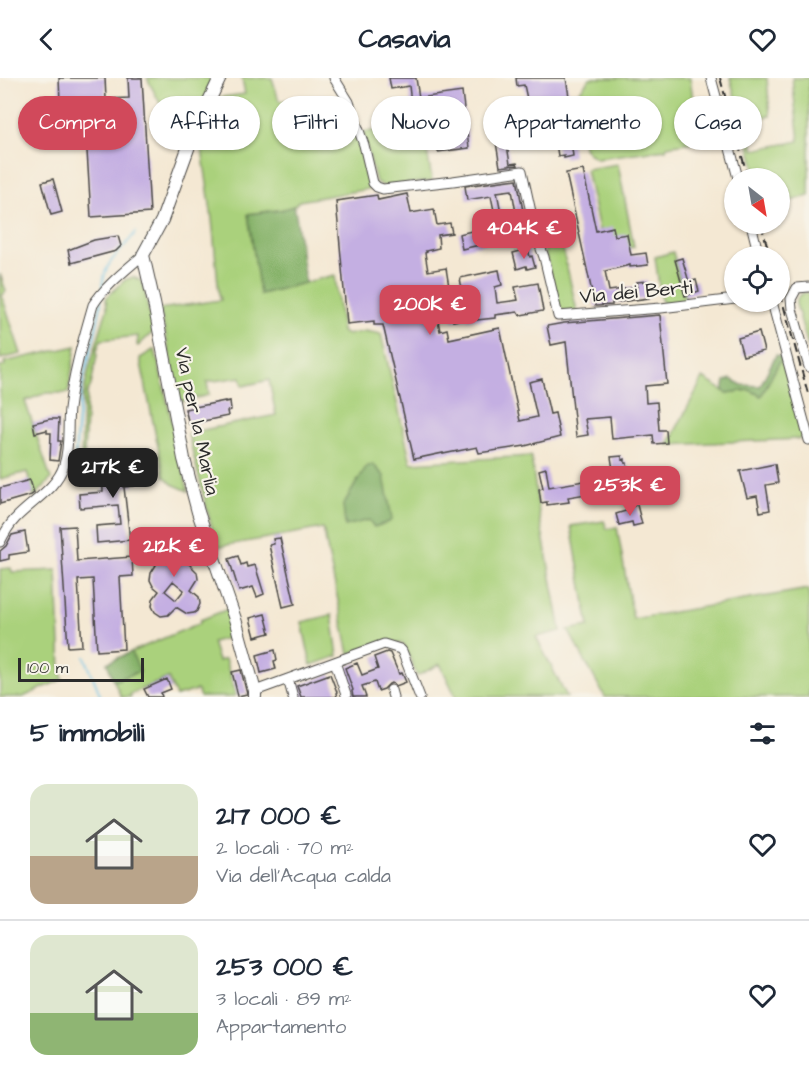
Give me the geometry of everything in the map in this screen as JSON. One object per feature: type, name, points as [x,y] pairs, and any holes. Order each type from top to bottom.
[{"type":"street","points":[[0,542],[14,520],[55,480],[64,464],[69,411],[78,359],[93,305],[106,289],[143,255],[162,220],[194,132],[220,78]]},
{"type":"street","name":"Via dei Berti","points":[[334,78],[349,102],[364,144],[373,183],[377,187],[383,189],[522,171],[536,235],[544,257],[558,316],[724,300]]},
{"type":"street","points":[[711,78],[735,168]]},
{"type":"street","name":"Via per la Marlia","points":[[143,255],[187,469],[198,512],[235,619],[255,694]]},
{"type":"street","points":[[809,287],[797,288],[791,299],[809,367]]},
{"type":"street","points":[[775,312],[809,440]]},
{"type":"street","points":[[255,694],[288,679],[384,644],[402,651],[420,697]]},
{"type":"street","points":[[335,662],[346,695]]},
{"type":"street","points":[[288,679],[293,697]]},
{"type":"green space","points":[[147,78],[211,78],[212,81],[206,96],[156,96]]},
{"type":"green space","points":[[242,78],[272,78],[277,96],[272,96],[272,150],[359,150],[359,144],[371,185],[368,189],[299,201],[292,208],[248,214],[261,294],[335,275],[342,332],[347,335],[365,331],[381,334],[411,463],[531,456],[540,520],[561,631],[536,637],[567,697],[456,697],[440,664],[417,676],[404,644],[389,642],[376,644],[349,654],[323,528],[217,547],[188,433],[276,415],[269,380],[243,386],[241,377],[207,382],[209,395],[180,402],[160,309],[221,300],[202,150],[260,150],[260,96],[230,96],[245,94]]},
{"type":"green space","points":[[590,78],[690,78],[693,96],[674,96],[674,145],[662,150],[662,96],[577,96]]},
{"type":"green space","points":[[730,78],[767,78],[770,116],[762,117],[762,96],[735,96]]},
{"type":"green space","points":[[792,78],[809,78],[809,196],[790,201],[790,168],[755,168],[750,150],[762,150],[799,141]]},
{"type":"green space","points":[[371,131],[371,150],[427,150],[432,181],[384,186],[376,182],[363,132]]},
{"type":"green space","points":[[586,150],[658,150],[597,158]]},
{"type":"green space","points":[[618,164],[634,247],[604,253],[586,169]]},
{"type":"green space","points":[[293,206],[305,283],[260,294],[248,214],[281,210]]},
{"type":"green space","points":[[561,241],[577,311],[566,311],[558,305],[543,245]]},
{"type":"green space","points":[[673,252],[686,303],[667,305],[661,300],[655,257]]},
{"type":"green space","points":[[0,274],[6,291],[2,296],[21,354],[0,359]]},
{"type":"green space","points":[[133,277],[140,280],[144,288],[153,332],[138,346],[138,336],[101,340],[91,385],[87,393],[84,455],[87,457],[81,466],[83,397],[89,368],[107,309],[106,298],[125,280]]},
{"type":"green space","points":[[803,293],[809,293],[809,350],[796,304]]},
{"type":"green space","points":[[76,346],[68,393],[46,393],[25,401],[51,479],[34,497],[27,472],[0,479],[0,367],[5,365],[4,362]]},
{"type":"green space","points":[[155,349],[188,491],[172,484],[164,476],[140,358]]},
{"type":"green space","points":[[776,355],[782,357],[761,396],[750,390],[727,393],[723,391],[725,381],[731,379],[742,385],[760,386]]},
{"type":"green space","points":[[782,357],[804,437],[668,445],[703,378],[727,393],[750,390],[761,396]]},
{"type":"green space","points":[[373,464],[384,476],[392,519],[374,527],[369,520],[345,526],[343,505],[366,467]]},
{"type":"green space","points":[[604,521],[607,529],[617,527],[633,619],[809,589],[809,697],[605,697],[568,630],[589,626],[571,526]]},
{"type":"green space","points":[[11,568],[12,572],[57,570],[63,679],[23,697],[0,697],[0,569]]},
{"type":"green space","points":[[228,609],[235,636],[212,642],[218,661],[225,659],[236,695],[200,697],[197,690],[176,696],[168,678],[130,694],[131,697],[121,697],[114,681],[139,671],[131,652]]},
{"type":"green space","points":[[332,615],[338,656],[311,665],[302,622]]},
{"type":"green space","points":[[131,652],[140,671],[114,681],[107,663]]},
{"type":"building","points":[[59,78],[105,78],[106,96],[60,96]]},
{"type":"building","points":[[128,78],[142,78],[150,213],[91,217],[87,150],[137,150],[137,96],[129,96]]},
{"type":"building","points":[[389,78],[416,78],[419,96],[410,96],[409,86],[391,89]]},
{"type":"building","points":[[516,78],[566,78],[569,96],[526,96],[524,85],[517,86]]},
{"type":"building","points":[[462,92],[462,96],[433,96]]},
{"type":"building","points":[[497,150],[508,150],[510,164],[517,163],[518,165],[500,167]]},
{"type":"building","points":[[557,150],[572,150],[573,156],[564,158],[564,155],[558,156]]},
{"type":"building","points":[[583,170],[596,231],[613,227],[615,236],[627,234],[631,255],[646,253],[648,265],[630,267],[630,265],[605,271],[609,291],[638,287],[637,282],[647,281],[649,298],[595,306],[566,173]]},
{"type":"building","points":[[53,179],[62,212],[51,215],[42,182]]},
{"type":"building","points":[[517,179],[523,211],[516,213],[512,190],[497,192],[503,223],[515,221],[518,236],[462,249],[459,234],[497,225],[491,196],[467,200],[465,186]]},
{"type":"building","points":[[407,194],[411,213],[434,209],[437,225],[450,223],[452,233],[438,235],[439,248],[425,253],[428,271],[446,268],[449,287],[432,290],[440,331],[447,329],[449,339],[500,328],[520,421],[537,417],[529,382],[542,379],[550,414],[555,413],[560,437],[525,446],[479,453],[477,447],[414,459],[383,325],[374,325],[374,321],[347,324],[336,201],[377,195],[378,200]]},
{"type":"building","points":[[118,236],[121,246],[116,251],[71,263],[68,250],[94,240]]},
{"type":"building","points":[[528,249],[535,267],[527,269],[526,266],[517,269],[513,253]]},
{"type":"building","points":[[682,258],[689,282],[696,280],[699,291],[685,296],[675,260]]},
{"type":"building","points":[[499,270],[502,285],[495,287],[497,303],[518,300],[515,287],[538,283],[543,311],[453,321],[451,310],[461,306],[459,296],[463,295],[460,278]]},
{"type":"building","points":[[660,315],[667,384],[645,386],[646,403],[657,402],[659,430],[666,430],[667,443],[654,444],[653,435],[612,439],[610,417],[585,419],[588,435],[576,437],[566,342],[551,345],[547,326]]},
{"type":"building","points":[[759,332],[764,351],[743,356],[738,338]]},
{"type":"building","points":[[230,401],[231,410],[227,411],[228,416],[189,424],[185,409]]},
{"type":"building","points":[[59,419],[58,441],[61,441],[58,461],[50,460],[51,433],[47,433],[47,430],[35,433],[33,423]]},
{"type":"building","points":[[622,456],[622,460],[625,459],[627,463],[628,472],[637,469],[639,476],[622,481],[623,488],[568,497],[569,502],[547,505],[547,502],[541,503],[539,489],[543,488],[539,470],[546,468],[549,487],[614,476],[611,457]]},
{"type":"building","points":[[132,457],[134,486],[124,487],[130,540],[97,543],[96,526],[120,524],[118,505],[80,508],[79,494],[103,492],[102,463],[118,462],[118,458]]},
{"type":"building","points":[[775,464],[778,483],[766,485],[770,510],[760,512],[757,496],[747,498],[740,471]]},
{"type":"building","points":[[30,480],[34,493],[0,504],[0,488]]},
{"type":"building","points":[[637,505],[642,524],[633,526],[632,522],[619,525],[616,514]]},
{"type":"building","points":[[75,526],[77,561],[132,557],[133,576],[120,577],[124,649],[97,651],[93,579],[78,580],[82,646],[68,647],[60,527]]},
{"type":"building","points":[[25,532],[28,552],[9,555],[9,559],[0,561],[0,551],[12,535]]},
{"type":"building","points":[[280,538],[295,604],[283,607],[269,545],[274,544],[273,539]]},
{"type":"building","points":[[187,540],[196,550],[195,557],[189,564],[197,572],[198,579],[191,590],[199,597],[200,604],[194,613],[187,614],[176,607],[168,615],[161,616],[152,606],[153,599],[159,591],[150,580],[156,565],[149,558],[148,551],[154,543],[161,542],[172,549],[177,543]],"holes":[[[173,581],[184,590],[176,600],[165,591]]]},
{"type":"building","points":[[238,556],[241,565],[246,563],[247,567],[255,565],[264,594],[257,597],[253,587],[239,591],[229,559]]},
{"type":"building","points":[[265,614],[270,633],[255,637],[250,618]]},
{"type":"building","points":[[275,650],[276,669],[261,673],[257,655]]},
{"type":"building","points":[[390,653],[399,674],[402,673],[406,682],[396,686],[392,683],[378,691],[375,682],[362,686],[366,697],[353,697],[353,690],[345,668],[357,663],[362,675],[378,669],[374,657]]},
{"type":"building","points":[[241,670],[247,694],[238,696],[232,672]]},
{"type":"building","points":[[330,674],[337,697],[301,697],[297,686]]},
{"type":"building","points":[[167,679],[171,689],[161,693],[162,697],[148,697],[144,689]]},
{"type":"waterway","points":[[102,288],[110,263],[136,232]]},
{"type":"waterway","points":[[75,459],[81,391],[101,300]]},
{"type":"waterway","points":[[85,657],[101,697]]},
{"type":"railway","points":[[720,78],[745,168]]},
{"type":"railway","points":[[764,234],[767,246]]},
{"type":"railway","points":[[785,312],[809,397]]}]
